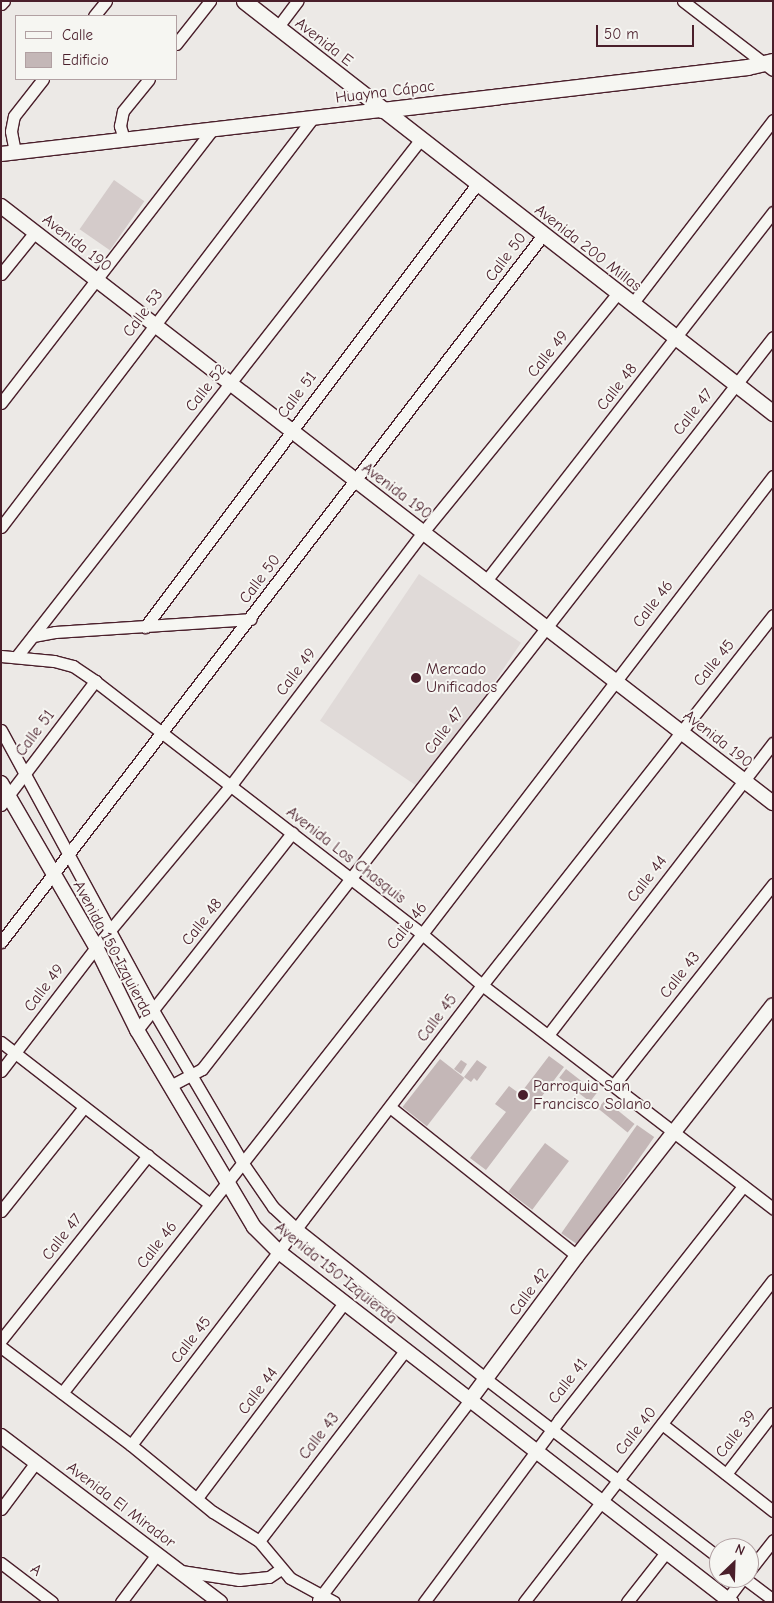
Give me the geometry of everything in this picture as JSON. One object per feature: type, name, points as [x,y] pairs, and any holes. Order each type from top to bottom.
[{"type":"main road","name":"Avenida E","points":[[244,1],[382,110]]},
{"type":"main road","name":"Huayna Cápac","points":[[382,110],[770,65]]},
{"type":"main road","name":"Avenida 200 Millas","points":[[382,110],[773,413]]},
{"type":"street","points":[[1,4],[4,1]]},
{"type":"street","points":[[95,15],[106,1]]},
{"type":"street","points":[[178,41],[210,1]]},
{"type":"street","points":[[278,28],[297,1]]},
{"type":"street","points":[[683,1],[770,65]]},
{"type":"street","points":[[8,153],[14,116],[42,80]]},
{"type":"street","points":[[124,139],[120,126],[124,111],[148,80]]},
{"type":"street","name":"Huayna Cápac","points":[[8,153],[382,110]]},
{"type":"street","name":"Calle 53","points":[[1,527],[312,119]]},
{"type":"street","points":[[632,304],[773,120]]},
{"type":"street","points":[[1,403],[213,130]]},
{"type":"street","name":"Calle 52","points":[[18,656],[420,140]]},
{"type":"street","name":"Calle 51","points":[[145,627],[477,184]]},
{"type":"street","name":"Avenida 190","points":[[1,206],[773,803]]},
{"type":"street","name":"Calle 48","points":[[485,582],[773,212]]},
{"type":"street","points":[[1,274],[35,232]]},
{"type":"street","name":"Calle 50","points":[[1,942],[163,730],[251,619],[543,235]]},
{"type":"street","name":"Calle 49","points":[[1,1071],[96,947],[231,785],[423,532],[618,293]]},
{"type":"street","name":"Calle 47","points":[[170,1086],[202,1069],[351,880],[544,627],[773,337]]},
{"type":"street","name":"Calle 46","points":[[62,1393],[422,934],[614,681],[773,476]]},
{"type":"street","name":"Calle 45","points":[[131,1445],[482,985],[773,615]]},
{"type":"street","points":[[33,636],[54,632],[251,619]]},
{"type":"street","name":"Avenida Los Chasquis","points":[[1,656],[18,656],[73,666],[95,681],[163,730],[351,880],[422,934],[482,985],[773,1208]]},
{"type":"street","name":"Calle 51","points":[[5,800],[95,681]]},
{"type":"street","name":"Avenida 150 Izquierda","points":[[1,730],[70,853],[153,1010],[242,1162],[273,1206],[297,1229],[486,1379],[620,1478],[709,1550]]},
{"type":"street","name":"Calle 44","points":[[548,1035],[773,743]]},
{"type":"street","name":"Avenida 150 Izquierda","points":[[1,783],[5,800],[96,947],[137,1030],[254,1228],[279,1252],[405,1351],[667,1551],[728,1601]]},
{"type":"street","name":"Calle 48","points":[[137,1030],[292,833]]},
{"type":"street","name":"Calle 43","points":[[614,1086],[773,884]]},
{"type":"street","name":"Calle 42","points":[[319,1599],[577,1256],[773,1005]]},
{"type":"street","points":[[1,1042],[210,1204]]},
{"type":"street","points":[[1,1211],[84,1107]]},
{"type":"street","points":[[390,1107],[577,1256]]},
{"type":"street","name":"Calle 47","points":[[1,1340],[148,1155]]},
{"type":"street","name":"Calle 41","points":[[424,1602],[537,1452],[552,1428],[743,1186]]},
{"type":"street","name":"Calle 40","points":[[524,1602],[773,1280]]},
{"type":"street","name":"Calle 44","points":[[197,1498],[344,1303]]},
{"type":"street","points":[[1,1347],[131,1445],[197,1498],[259,1541],[281,1569],[302,1587],[319,1599],[334,1602]]},
{"type":"street","name":"Calle 43","points":[[259,1541],[405,1351]]},
{"type":"street","name":"Calle 39","points":[[726,1474],[773,1413]]},
{"type":"street","points":[[662,1424],[773,1511]]},
{"type":"street","name":"Avenida El Mirador","points":[[1,1436],[220,1602]]},
{"type":"street","points":[[1,1509],[36,1462]]},
{"type":"street","points":[[759,1558],[773,1540]]},
{"type":"street","points":[[627,1602],[667,1551]]},
{"type":"street","points":[[122,1602],[158,1554]]},
{"type":"street","name":"A","points":[[1,1563],[52,1602]]},
{"type":"street","points":[[181,1572],[239,1580],[269,1577],[281,1569]]},
{"type":"street","points":[[728,1601],[737,1588]]},
{"type":"street","points":[[757,1588],[773,1600]]},
{"type":"shaded area","points":[[114,180],[144,201],[110,250],[80,229]]},
{"type":"shaded area","name":"Mercado Unificados","points":[[419,574],[521,643],[422,790],[320,721]]},
{"type":"building","points":[[549,1056],[564,1067],[486,1170],[470,1158],[506,1112],[495,1104],[509,1086],[520,1094]]},
{"type":"building","points":[[440,1059],[464,1078],[427,1126],[402,1107]]},
{"type":"building","points":[[461,1060],[467,1064],[461,1074],[454,1069]]},
{"type":"building","points":[[477,1060],[487,1067],[477,1081],[474,1078],[471,1082],[464,1077]]},
{"type":"building","points":[[566,1069],[597,1093],[590,1102],[559,1078]]},
{"type":"building","points":[[605,1100],[635,1124],[628,1132],[598,1109]]},
{"type":"building","points":[[637,1125],[654,1137],[578,1245],[561,1233]]},
{"type":"building","points":[[545,1143],[569,1161],[532,1210],[508,1192]]},
{"type":"place","name":"Mercado Unificados","points":[[416,678]]},
{"type":"place","name":"Parroquia San Francisco Solano","points":[[523,1095]]}]
